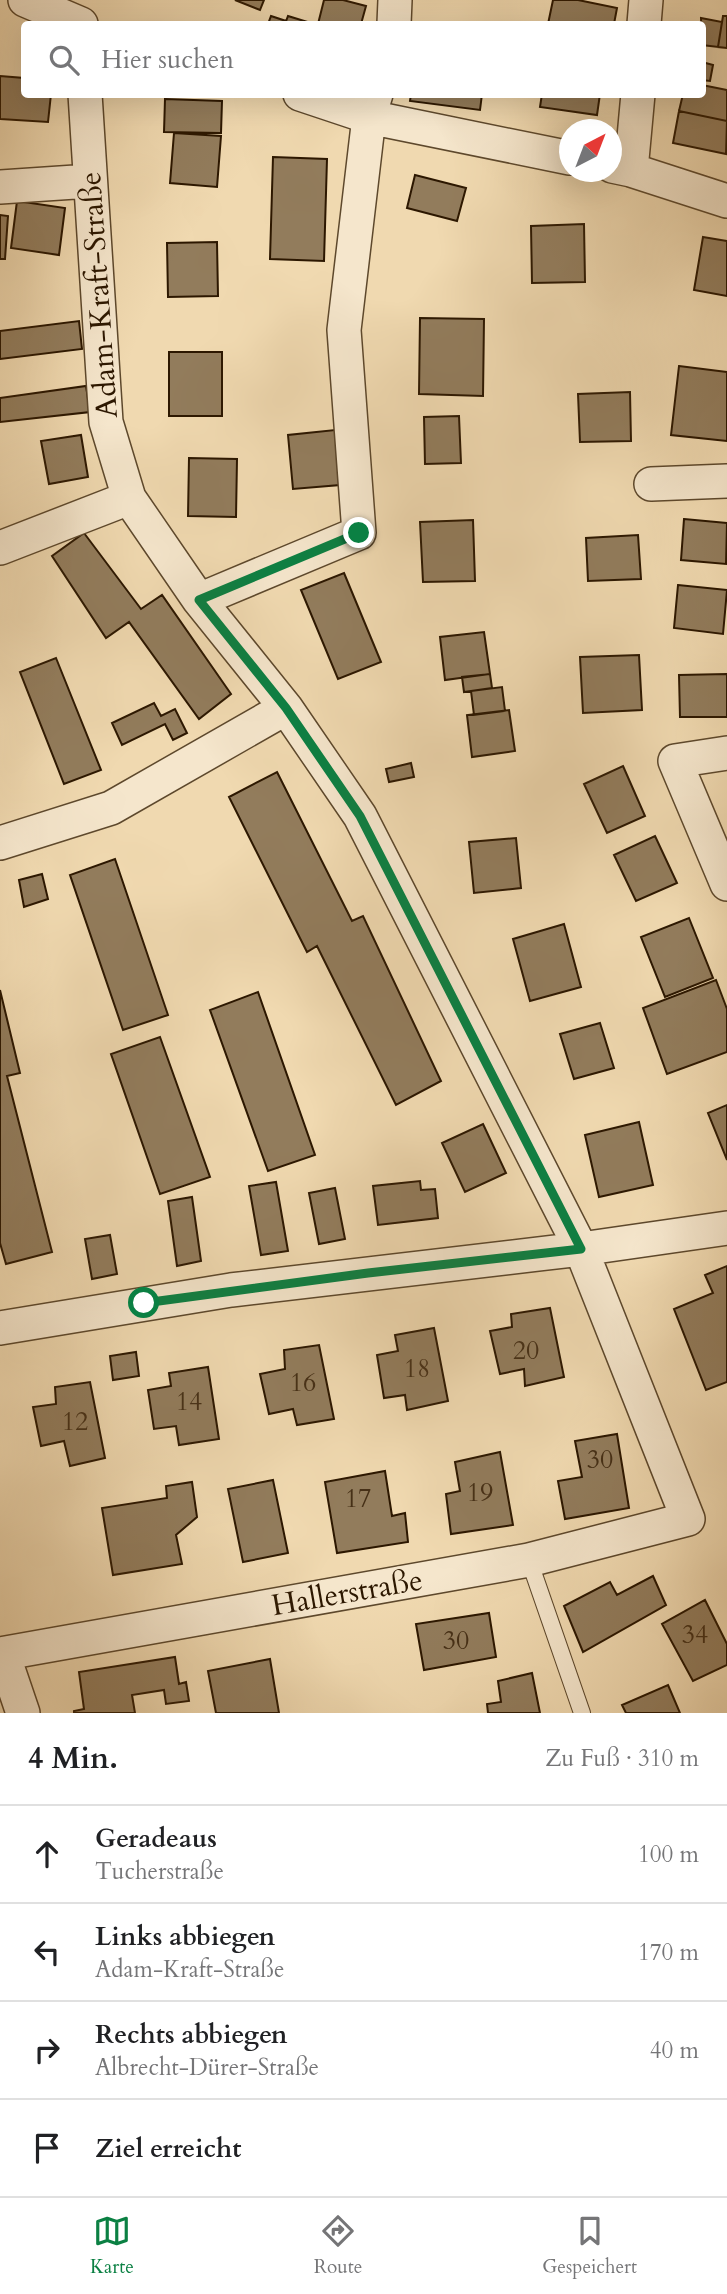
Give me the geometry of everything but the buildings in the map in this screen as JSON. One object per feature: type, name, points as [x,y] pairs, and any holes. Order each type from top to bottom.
[{"type":"street","points":[[25,0],[74,21]]},
{"type":"street","points":[[394,21],[396,0]]},
{"type":"street","points":[[644,21],[646,0]]},
{"type":"street","name":"Adam-Kraft-Straße","points":[[85,98],[106,422],[129,498],[199,600],[286,708],[360,816],[581,1249],[688,1519]]},
{"type":"street","points":[[324,98],[373,106],[559,155]]},
{"type":"street","points":[[622,164],[637,98]]},
{"type":"street","points":[[199,600],[359,533],[344,330],[373,106]]},
{"type":"street","points":[[622,168],[727,201]]},
{"type":"street","points":[[0,187],[90,181]]},
{"type":"street","points":[[651,484],[727,481]]},
{"type":"street","points":[[0,548],[129,498]]},
{"type":"street","points":[[0,843],[111,807],[286,708]]},
{"type":"street","points":[[727,752],[675,761],[727,884]]},
{"type":"street","points":[[0,1328],[231,1290],[581,1249],[727,1228]]},
{"type":"street","name":"Hallerstraße","points":[[23,1713],[1,1654],[529,1560],[688,1519]]},
{"type":"lane","points":[[529,1560],[582,1713]]},
{"type":"route","points":[[144,1303],[368,1273],[581,1249],[360,816],[286,708],[199,600],[359,533]]}]
